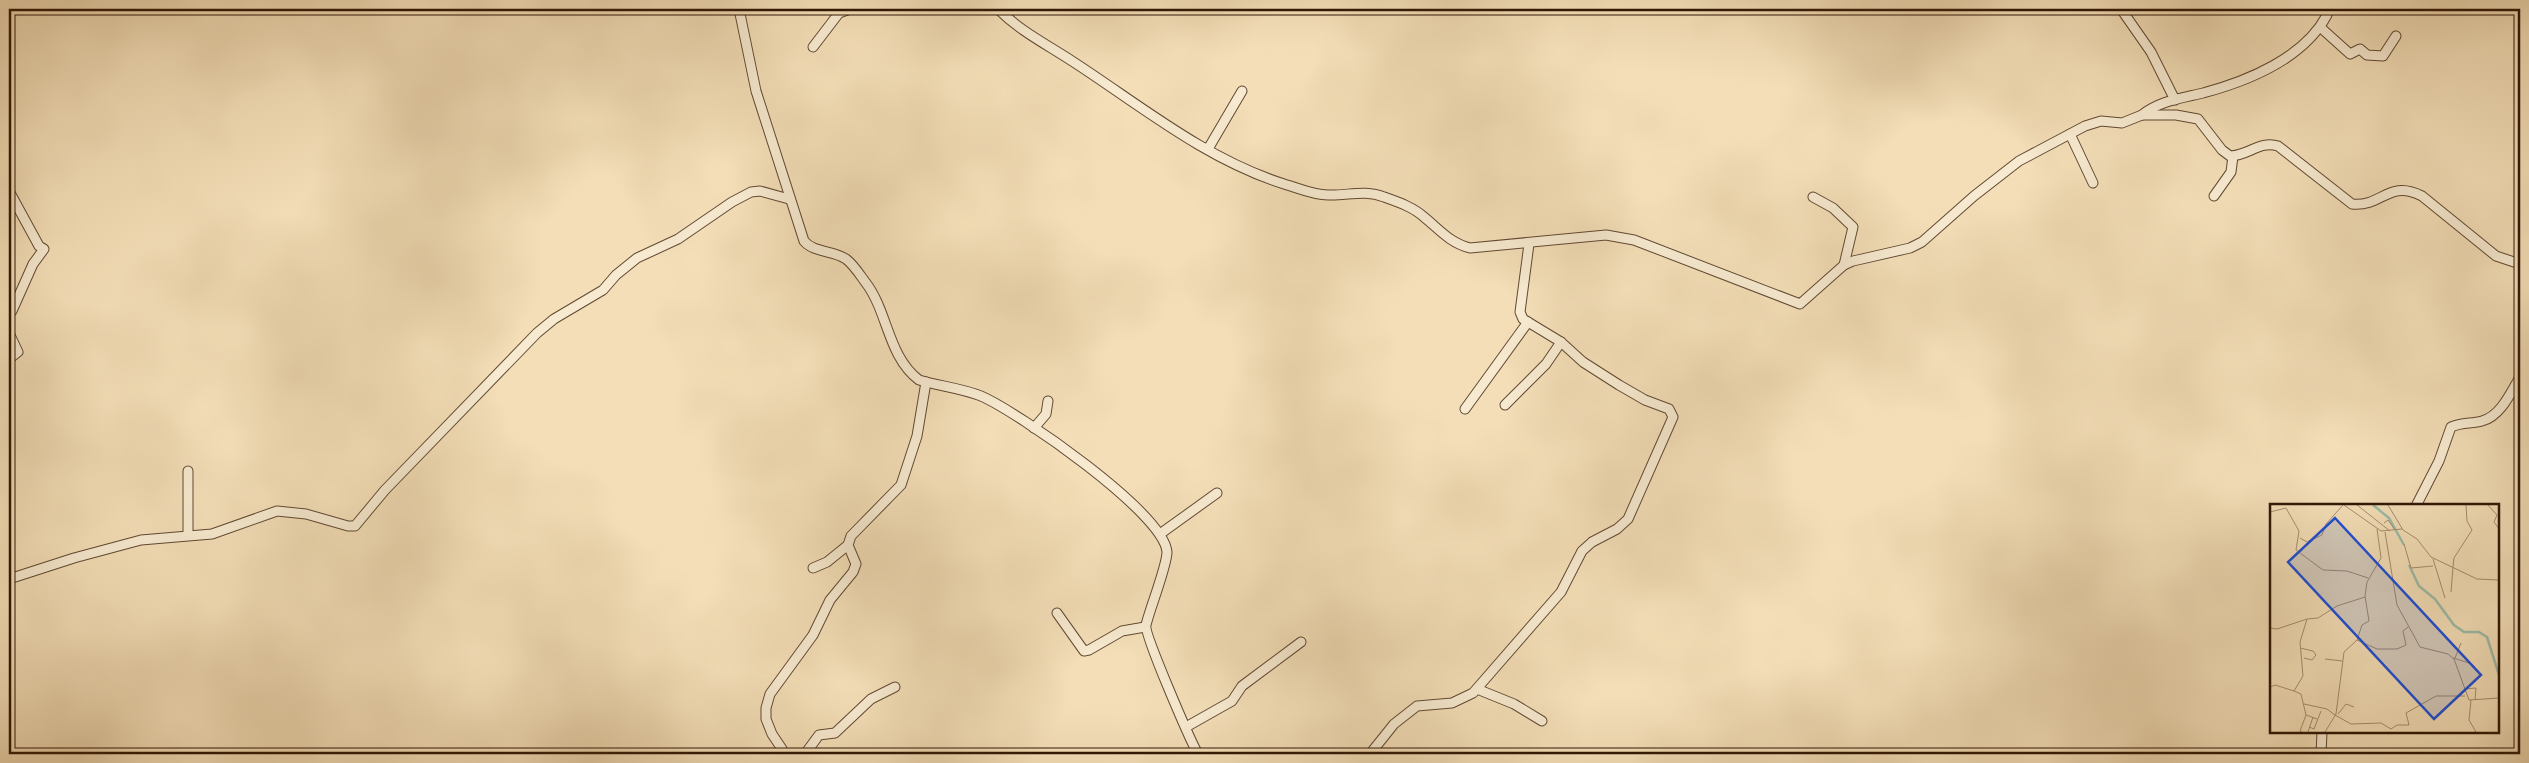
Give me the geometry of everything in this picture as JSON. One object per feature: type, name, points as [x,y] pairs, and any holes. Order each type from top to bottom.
[{"type":"street","points":[[739,9],[756,91],[804,241],[811,248],[829,252],[846,259],[854,267],[876,298],[903,362],[913,376],[926,382],[981,396],[1034,428],[1114,488],[1144,515],[1160,534],[1167,553],[1145,627],[1198,754]]},
{"type":"street","points":[[813,47],[840,13],[850,9]]},
{"type":"street","points":[[998,9],[1021,30],[1072,60],[1134,105],[1208,149],[1263,176],[1306,191],[1326,195],[1356,192],[1381,195],[1406,205],[1423,216],[1458,245],[1470,248],[1606,236],[1634,240],[1800,304],[1844,265],[1910,248],[1922,242],[2019,161],[2070,134],[2101,121],[2122,123],[2142,115],[2154,106],[2220,88],[2278,62],[2295,51],[2320,27],[2327,15]]},
{"type":"street","points":[[2121,9],[2151,52],[2175,100]]},
{"type":"street","points":[[2320,27],[2350,54],[2360,49],[2367,55],[2383,56],[2396,36]]},
{"type":"street","points":[[1208,149],[1242,91]]},
{"type":"street","points":[[2142,115],[2176,114],[2198,119],[2227,155],[2244,154],[2258,146],[2271,143],[2278,146],[2352,204],[2371,202],[2390,192],[2403,189],[2412,191],[2422,196],[2496,256],[2517,263],[2520,254]]},
{"type":"street","points":[[2070,134],[2093,183]]},
{"type":"street","points":[[2214,196],[2231,172],[2233,156]]},
{"type":"street","points":[[9,191],[39,246],[44,250],[33,264],[12,311],[9,313]]},
{"type":"street","points":[[9,579],[74,558],[141,540],[212,534],[277,511],[286,511],[355,526],[410,463],[537,332],[554,319],[603,290],[624,268],[637,258],[678,239],[737,199],[760,191],[790,199]]},
{"type":"street","points":[[1814,197],[1833,208],[1853,227],[1844,265]]},
{"type":"street","points":[[1370,754],[1394,724],[1417,706],[1452,703],[1463,699],[1477,689],[1561,592],[1582,551],[1592,542],[1617,529],[1628,519],[1673,417],[1667,408],[1637,396],[1591,368],[1561,342],[1521,317],[1520,312],[1529,244]]},
{"type":"street","points":[[1465,408],[1528,322]]},
{"type":"street","points":[[9,333],[18,352],[9,359]]},
{"type":"street","points":[[1505,405],[1546,364],[1561,342]]},
{"type":"street","points":[[2417,504],[2439,461],[2451,427],[2461,422],[2483,421],[2492,416],[2502,406],[2520,377]]},
{"type":"street","points":[[813,568],[827,562],[848,545],[853,533],[901,485],[917,436],[926,382]]},
{"type":"street","points":[[1034,428],[1046,414],[1048,401]]},
{"type":"street","points":[[188,471],[188,536]]},
{"type":"street","points":[[1160,534],[1217,493]]},
{"type":"street","points":[[780,754],[782,749],[772,734],[766,719],[766,708],[770,694],[773,686],[796,662],[816,629],[825,607],[853,572],[856,564],[848,545]]},
{"type":"street","points":[[1057,613],[1084,651],[1122,631],[1145,627]]},
{"type":"street","points":[[1186,727],[1232,701],[1242,686],[1301,642]]},
{"type":"street","points":[[805,754],[818,736],[834,734],[870,699],[895,688]]},
{"type":"street","points":[[1477,689],[1514,704],[1542,721]]},
{"type":"street","points":[[2321,754],[2322,733]]}]
